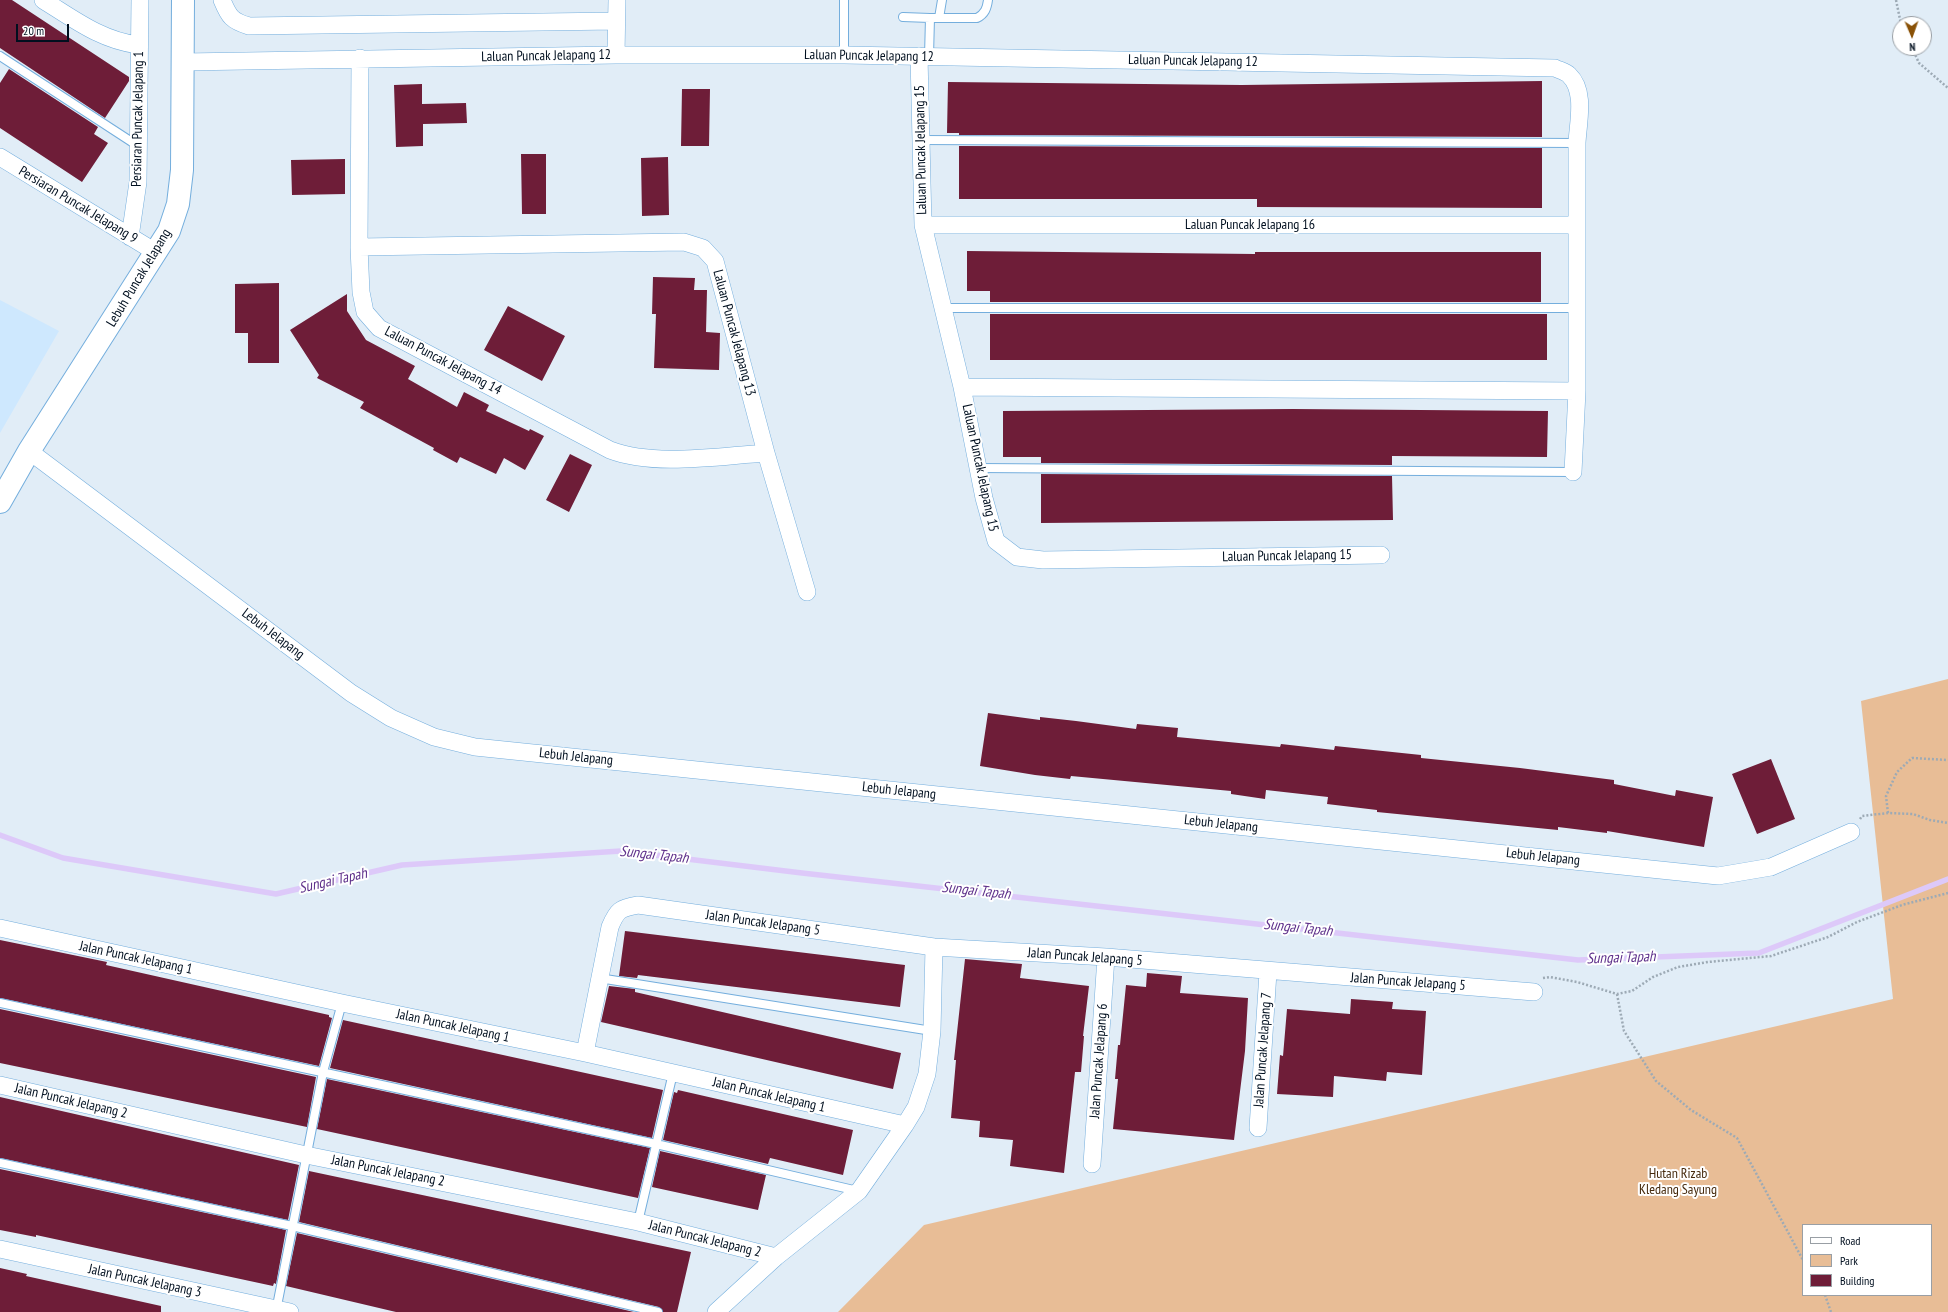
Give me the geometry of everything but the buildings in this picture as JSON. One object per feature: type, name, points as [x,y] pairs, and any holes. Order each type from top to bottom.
[{"type":"street","points":[[43,0],[104,37],[138,45]]},
{"type":"street","name":"Persiaran Puncak Jelapang 1","points":[[130,237],[138,182],[138,45],[140,0]]},
{"type":"street","name":"Lebuh Puncak Jelapang","points":[[0,502],[29,451],[157,253],[169,232],[178,204],[182,170],[184,0]]},
{"type":"street","points":[[222,0],[227,13],[235,22],[249,26],[616,21]]},
{"type":"street","points":[[616,0],[616,55]]},
{"type":"street","name":"Laluan Puncak Jelapang 12","points":[[184,62],[616,55],[844,55],[1555,68],[1569,75],[1578,88],[1579,105],[1577,143]]},
{"type":"street","name":"Laluan Puncak Jelapang 15","points":[[924,56],[920,140],[923,225],[962,387],[984,498],[996,541],[1017,557],[1043,560],[1381,555]]},
{"type":"street","name":"Laluan Puncak Jelapang 14","points":[[360,58],[359,247],[361,292],[365,312],[379,328],[610,450],[627,456],[652,460],[766,453]]},
{"type":"street","points":[[1573,472],[1577,391],[1577,143]]},
{"type":"street","name":"Persiaran Puncak Jelapang 9","points":[[0,157],[157,253]]},
{"type":"street","name":"Laluan Puncak Jelapang 16","points":[[923,225],[1577,224]]},
{"type":"street","name":"Laluan Puncak Jelapang 13","points":[[359,247],[684,242],[703,248],[715,261],[766,453],[807,592]]},
{"type":"street","points":[[962,387],[1577,391]]},
{"type":"street","name":"Lebuh Jelapang","points":[[29,451],[351,693],[391,718],[434,737],[476,746],[1718,876],[1771,868],[1851,832]]},
{"type":"street","name":"Jalan Puncak Jelapang 5","points":[[599,978],[610,927],[615,916],[623,907],[638,905],[934,947],[1106,957],[1268,972],[1534,992]]},
{"type":"street","name":"Jalan Puncak Jelapang 1","points":[[0,928],[342,1003],[585,1053],[905,1125]]},
{"type":"street","points":[[716,1312],[776,1257],[859,1191],[916,1107],[927,1074],[932,1031],[934,947]]},
{"type":"street","name":"Jalan Puncak Jelapang 6","points":[[1092,1164],[1106,957]]},
{"type":"street","name":"Jalan Puncak Jelapang 7","points":[[1258,1128],[1268,972]]},
{"type":"street","points":[[585,1053],[599,978]]},
{"type":"street","name":"Jalan Puncak Jelapang 2","points":[[0,1085],[306,1155],[638,1222],[776,1257]]},
{"type":"street","name":"Jalan Puncak Jelapang 3","points":[[0,1249],[281,1311]]},
{"type":"lane","points":[[844,0],[844,55]]},
{"type":"lane","points":[[939,18],[942,0]]},
{"type":"lane","points":[[903,17],[977,18],[986,10],[988,0]]},
{"type":"lane","points":[[924,56],[930,18]]},
{"type":"lane","points":[[0,56],[139,147]]},
{"type":"lane","points":[[920,140],[1577,143]]},
{"type":"lane","points":[[942,308],[1578,308]]},
{"type":"lane","points":[[979,468],[1573,472]]},
{"type":"lane","points":[[599,978],[932,1031]]},
{"type":"lane","points":[[0,1003],[656,1144],[859,1191]]},
{"type":"lane","points":[[281,1311],[292,1226],[306,1155],[323,1072],[342,1003]]},
{"type":"lane","points":[[638,1222],[673,1074]]},
{"type":"lane","points":[[0,1163],[292,1226],[658,1312]]},
{"type":"path","points":[[1896,0],[1899,16]]},
{"type":"path","points":[[1916,56],[1919,63],[1948,88]]},
{"type":"path","points":[[1888,814],[1886,796],[1897,772],[1912,758],[1948,760]]},
{"type":"path","points":[[1851,832],[1862,816],[1913,814],[1930,820],[1948,823]]},
{"type":"path","points":[[1534,992],[1543,978],[1550,977],[1577,982],[1617,994],[1632,991],[1653,977],[1678,967],[1708,962],[1771,956],[1828,937],[1857,922],[1902,905],[1948,893]]},
{"type":"path","points":[[1617,994],[1624,1030],[1656,1081],[1691,1110],[1737,1138],[1802,1258]]},
{"type":"path","points":[[1825,1296],[1831,1312]]},
{"type":"shaded area","points":[[0,300],[59,331],[0,433]]},
{"type":"green space","name":"Hutan Rizab Kledang Sayung","points":[[1948,679],[1948,1312],[838,1312],[924,1225],[1893,999],[1861,701]]},
{"type":"waterway","name":"Sungai Tapah","points":[[0,835],[63,858],[276,894],[402,865],[621,851],[802,873],[1578,960],[1759,953],[1948,879]]}]
